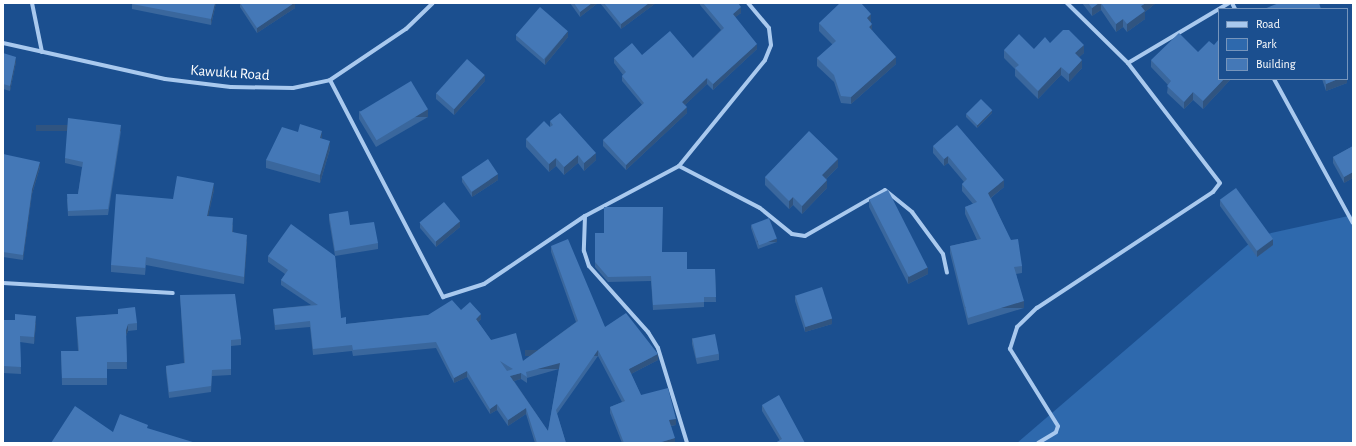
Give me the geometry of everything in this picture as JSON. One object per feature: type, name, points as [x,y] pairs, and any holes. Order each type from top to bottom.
[{"type":"street","points":[[32,3],[42,52]]},
{"type":"street","name":"Kawuku Road","points":[[3,43],[165,79],[231,88],[294,88],[330,80],[406,30],[433,3]]},
{"type":"street","points":[[330,80],[442,296],[484,284],[585,216],[679,166],[765,60],[771,45],[769,28],[748,3]]},
{"type":"street","points":[[1038,443],[1056,432],[1058,426],[1010,349],[1017,327],[1037,308],[1080,283],[1220,185],[1216,173],[1128,63],[1067,3]]},
{"type":"street","points":[[1128,63],[1218,10]]},
{"type":"street","points":[[1275,80],[1353,223]]},
{"type":"street","points":[[679,166],[760,208],[792,234],[805,236],[886,190],[912,212],[942,254],[948,273]]},
{"type":"street","points":[[585,216],[584,251],[589,266],[648,332],[658,348],[687,443]]},
{"type":"street","points":[[3,283],[173,293]]},
{"type":"green space","points":[[1353,215],[1353,443],[1017,443],[1258,236]]},
{"type":"building","points":[[132,3],[215,3],[211,19]]},
{"type":"building","points":[[240,3],[294,3],[257,28]]},
{"type":"building","points":[[574,3],[592,3],[580,12]]},
{"type":"building","points":[[604,3],[649,3],[621,24]]},
{"type":"building","points":[[703,3],[738,3],[741,7],[733,14],[757,44],[713,84],[707,78],[682,102],[687,107],[626,165],[603,140],[644,103],[622,76],[626,72],[614,58],[632,43],[642,55],[670,31],[693,58],[724,28]]},
{"type":"building","points":[[840,3],[861,3],[871,14],[867,18],[872,24],[869,27],[896,57],[851,97],[841,96],[834,75],[817,58],[836,41],[819,23]]},
{"type":"building","points":[[1088,3],[1099,3],[1092,8]]},
{"type":"building","points":[[1101,3],[1146,3],[1141,6],[1145,11],[1127,24],[1123,19],[1116,24]]},
{"type":"building","points":[[1279,3],[1319,3],[1321,8],[1266,8]]},
{"type":"building","points":[[540,7],[568,31],[544,59],[516,35]]},
{"type":"building","points":[[1063,30],[1069,30],[1084,45],[1075,53],[1082,60],[1069,74],[1061,67],[1038,91],[1015,68],[1019,65],[1004,50],[1019,34],[1034,49],[1045,37],[1050,43]]},
{"type":"building","points":[[1179,33],[1198,52],[1209,41],[1214,45],[1218,40],[1218,80],[1223,80],[1203,101],[1193,92],[1184,102],[1167,86],[1171,81],[1151,60]]},
{"type":"building","points":[[3,53],[16,57],[10,86],[3,84]]},
{"type":"building","points":[[467,59],[485,75],[454,109],[436,93]]},
{"type":"building","points":[[1325,80],[1336,80],[1326,84]]},
{"type":"building","points":[[411,81],[428,109],[377,140],[360,112]]},
{"type":"building","points":[[981,99],[992,110],[977,125],[966,114]]},
{"type":"building","points":[[560,113],[596,153],[584,163],[578,155],[564,167],[556,158],[549,164],[526,139],[544,121],[550,127],[553,125],[550,121]]},
{"type":"building","points":[[68,118],[121,125],[108,209],[68,211],[67,194],[78,194],[83,162],[65,158]]},
{"type":"building","points":[[300,124],[322,131],[320,138],[330,141],[320,175],[266,160],[282,127],[298,132]]},
{"type":"building","points":[[957,125],[1004,180],[988,193],[1011,240],[1018,239],[1022,266],[1014,267],[1024,301],[968,318],[950,246],[981,239],[965,207],[977,202],[962,184],[967,179],[948,156],[944,159],[933,146]]},
{"type":"building","points":[[809,131],[838,159],[822,175],[827,180],[802,206],[793,197],[789,201],[765,177]]},
{"type":"building","points":[[1353,146],[1353,172],[1344,177],[1333,157]]},
{"type":"building","points":[[3,154],[40,162],[32,189],[23,255],[3,252]]},
{"type":"building","points":[[488,159],[498,174],[472,192],[461,177]]},
{"type":"building","points":[[177,176],[214,183],[207,216],[233,218],[232,232],[247,235],[244,277],[146,257],[145,268],[111,265],[116,194],[173,199]]},
{"type":"building","points":[[1236,188],[1273,239],[1257,251],[1220,200]]},
{"type":"building","points":[[888,190],[927,268],[909,277],[869,200]]},
{"type":"building","points":[[444,202],[460,221],[436,242],[419,223]]},
{"type":"building","points":[[604,207],[663,207],[662,252],[687,252],[687,269],[715,269],[716,297],[704,297],[704,302],[653,305],[651,276],[608,277],[595,262],[595,233],[604,233]]},
{"type":"building","points":[[348,211],[350,225],[374,222],[378,243],[335,251],[329,214]]},
{"type":"building","points":[[769,218],[777,239],[759,245],[751,225]]},
{"type":"building","points":[[291,224],[335,256],[341,318],[346,317],[346,324],[428,315],[452,300],[461,310],[470,302],[481,314],[476,319],[491,340],[516,333],[523,361],[578,321],[551,246],[568,239],[605,327],[626,313],[658,354],[629,369],[641,395],[668,388],[676,419],[669,420],[675,438],[658,443],[624,443],[610,407],[625,401],[598,350],[556,410],[566,443],[537,443],[526,408],[508,420],[497,404],[490,409],[467,371],[454,378],[436,342],[353,350],[352,345],[313,349],[310,321],[275,325],[273,309],[318,305],[281,280],[288,270],[268,256]],"holes":[[[500,361],[513,369],[507,371]],[[560,363],[548,431],[510,376],[521,373],[527,377],[526,372]]]},
{"type":"building","points":[[822,287],[832,318],[806,327],[795,296]]},
{"type":"building","points":[[235,294],[241,339],[231,340],[231,369],[212,370],[211,386],[169,392],[166,366],[185,363],[180,295]]},
{"type":"building","points":[[135,307],[137,323],[128,324],[126,330],[127,362],[107,362],[107,378],[62,378],[61,351],[79,351],[76,317],[118,314],[118,309]]},
{"type":"building","points":[[15,314],[36,316],[34,337],[20,336],[21,367],[3,366],[3,320],[15,320]]},
{"type":"building","points":[[715,334],[719,354],[696,358],[692,338]]},
{"type":"building","points":[[779,395],[805,443],[775,443],[782,439],[762,405]]},
{"type":"building","points":[[75,406],[113,432],[120,414],[148,425],[147,428],[196,443],[51,443]]}]
